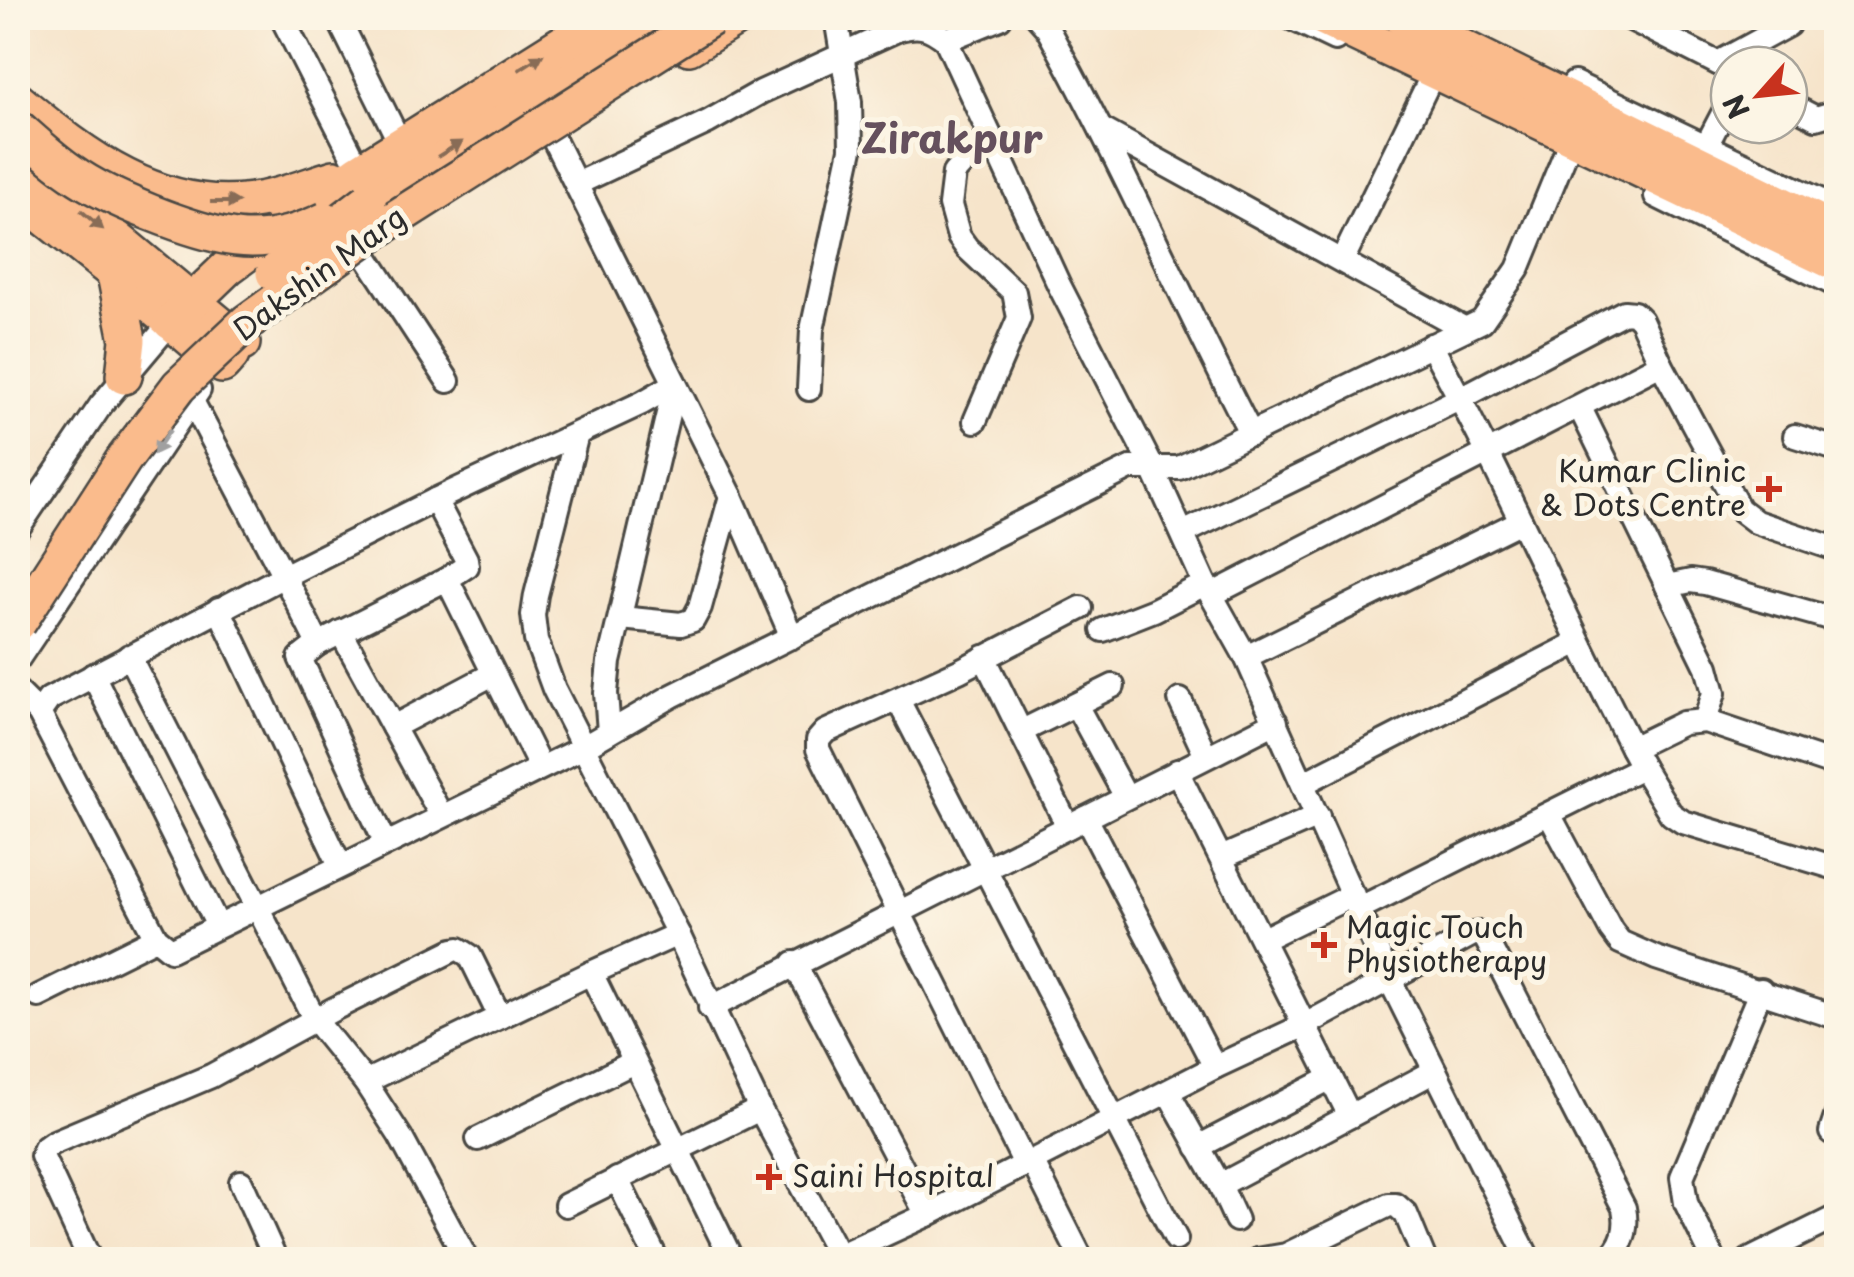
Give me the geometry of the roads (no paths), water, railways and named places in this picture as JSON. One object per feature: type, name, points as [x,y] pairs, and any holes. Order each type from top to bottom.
[{"type":"highway","name":"Dakshin Marg","points":[[18,584],[158,378],[364,186],[400,144],[603,18]]},
{"type":"highway","points":[[18,128],[72,174],[135,206],[237,238],[295,234],[364,186],[658,18]]},
{"type":"highway","name":"Dakshin Marg","points":[[18,623],[124,459],[179,386],[246,322],[362,239],[711,18]]},
{"type":"highway","points":[[208,331],[364,254],[736,18]]},
{"type":"highway","points":[[1324,18],[1575,131],[1836,263]]},
{"type":"highway","points":[[1402,18],[1575,131],[1836,231]]},
{"type":"highway","points":[[18,101],[96,163],[147,189],[196,202],[251,202],[364,186]]},
{"type":"highway","points":[[18,157],[208,331]]},
{"type":"highway","points":[[18,196],[115,274],[208,331]]},
{"type":"highway","points":[[115,274],[128,340],[124,376]]},
{"type":"street","points":[[282,18],[364,186]]},
{"type":"street","points":[[809,389],[812,330],[852,149],[844,56],[836,18]]},
{"type":"street","points":[[946,40],[1000,18]]},
{"type":"street","points":[[1038,18],[1048,28],[1131,185],[1165,264],[1251,434]]},
{"type":"street","points":[[1290,18],[1428,84],[1575,131],[1836,285]]},
{"type":"street","points":[[1630,18],[1661,23],[1709,56]]},
{"type":"street","points":[[1756,45],[1788,24],[1789,18]]},
{"type":"street","points":[[342,19],[400,144]]},
{"type":"street","points":[[1448,20],[1836,208]]},
{"type":"street","points":[[576,184],[708,122],[761,92],[914,24],[931,28],[946,40],[1059,285],[1246,656],[1390,980],[1529,1260]]},
{"type":"street","points":[[1342,261],[1428,84]]},
{"type":"street","points":[[1809,114],[1816,118],[1834,116]]},
{"type":"street","points":[[1101,129],[1465,328]]},
{"type":"street","points":[[18,692],[39,713],[156,938],[171,950],[582,748],[672,696],[1130,468],[1179,468],[1482,320],[1518,269],[1575,131]]},
{"type":"street","points":[[551,134],[732,496],[792,637]]},
{"type":"street","points":[[975,422],[1020,318],[1014,292],[959,237],[950,205],[954,173],[989,134]]},
{"type":"street","points":[[1706,146],[1709,140]]},
{"type":"street","points":[[364,254],[448,381]]},
{"type":"street","points":[[1183,532],[1461,398],[1624,312],[1634,312],[1739,509],[1756,522],[1836,549]]},
{"type":"street","name":"Dakshin Marg","points":[[18,528],[124,376],[208,331]]},
{"type":"street","name":"Dakshin Marg","points":[[18,659],[191,399],[208,331]]},
{"type":"street","points":[[1431,345],[1461,398],[1578,643],[1637,758],[1671,814],[1683,822],[1836,868]]},
{"type":"street","points":[[1103,630],[1209,589],[1488,456],[1661,364]]},
{"type":"street","points":[[39,713],[49,698],[218,609],[675,384]]},
{"type":"street","points":[[608,732],[607,676],[675,384]]},
{"type":"street","points":[[191,399],[318,644]]},
{"type":"street","points":[[1580,408],[1712,680],[1712,703],[1704,721]]},
{"type":"street","points":[[576,434],[533,615],[536,640],[582,748],[678,934],[760,1109],[839,1258],[1214,1067],[1305,1025],[1479,933],[1486,939],[1624,1208],[1627,1225],[1622,1241],[1608,1260]]},
{"type":"street","points":[[1794,436],[1836,449]]},
{"type":"street","points":[[621,618],[681,624],[693,620],[732,496]]},
{"type":"street","points":[[385,842],[300,658],[318,644],[462,571],[466,559],[435,500]]},
{"type":"street","points":[[1246,656],[1521,520]]},
{"type":"street","points":[[447,579],[540,767]]},
{"type":"street","points":[[1668,586],[1691,581],[1705,583],[1836,620]]},
{"type":"street","points":[[1081,608],[826,732],[818,740],[818,749],[1082,1260]]},
{"type":"street","points":[[218,609],[340,865]]},
{"type":"street","points":[[342,632],[441,815]]},
{"type":"street","points":[[1304,783],[1578,643]]},
{"type":"street","points":[[130,656],[315,1020],[366,1082],[410,1153],[467,1260]]},
{"type":"street","points":[[984,657],[1022,731],[1214,1067]]},
{"type":"street","points":[[393,727],[492,674]]},
{"type":"street","points":[[93,675],[218,926]]},
{"type":"street","points":[[1022,731],[1113,686]]},
{"type":"street","points":[[898,700],[1176,1239]]},
{"type":"street","points":[[1180,700],[1206,756]]},
{"type":"street","points":[[1076,705],[1126,797]]},
{"type":"street","points":[[1263,939],[1356,902],[1550,814],[1684,723],[1704,721],[1836,765]]},
{"type":"street","points":[[710,1008],[1276,722]]},
{"type":"street","points":[[1177,770],[1350,1116]]},
{"type":"street","points":[[1550,814],[1610,930],[1620,942],[1656,958],[1836,1017]]},
{"type":"street","points":[[1224,858],[1318,816]]},
{"type":"street","points":[[366,1082],[678,934]]},
{"type":"street","points":[[39,996],[156,938]]},
{"type":"street","points":[[90,1260],[45,1164],[45,1148],[211,1076],[460,949],[470,956],[500,1017]]},
{"type":"street","points":[[794,963],[928,1215]]},
{"type":"street","points":[[591,973],[732,1260]]},
{"type":"street","points":[[1714,1260],[1686,1203],[1682,1177],[1761,990]]},
{"type":"street","points":[[478,1139],[634,1062]]},
{"type":"street","points":[[1220,1186],[1435,1070]]},
{"type":"street","points":[[1198,1147],[1331,1078]]},
{"type":"street","points":[[1168,1092],[1236,1220]]},
{"type":"street","points":[[566,1205],[760,1109]]},
{"type":"street","points":[[616,1179],[657,1260]]},
{"type":"street","points":[[241,1182],[276,1260]]},
{"type":"street","points":[[1257,1260],[1286,1255],[1390,1205],[1406,1214],[1425,1260]]},
{"type":"street","points":[[1749,1260],[1836,1216]]},
{"type":"place","name":"Kumar Clinic & Dots Centre","points":[[1769,489]]},
{"type":"place","name":"Magic Touch Physiotherapy","points":[[1324,945]]},
{"type":"place","name":"Saini Hospital","points":[[769,1177]]},
{"type":"district","name":"Zirakpur","points":[[952,139]]}]
